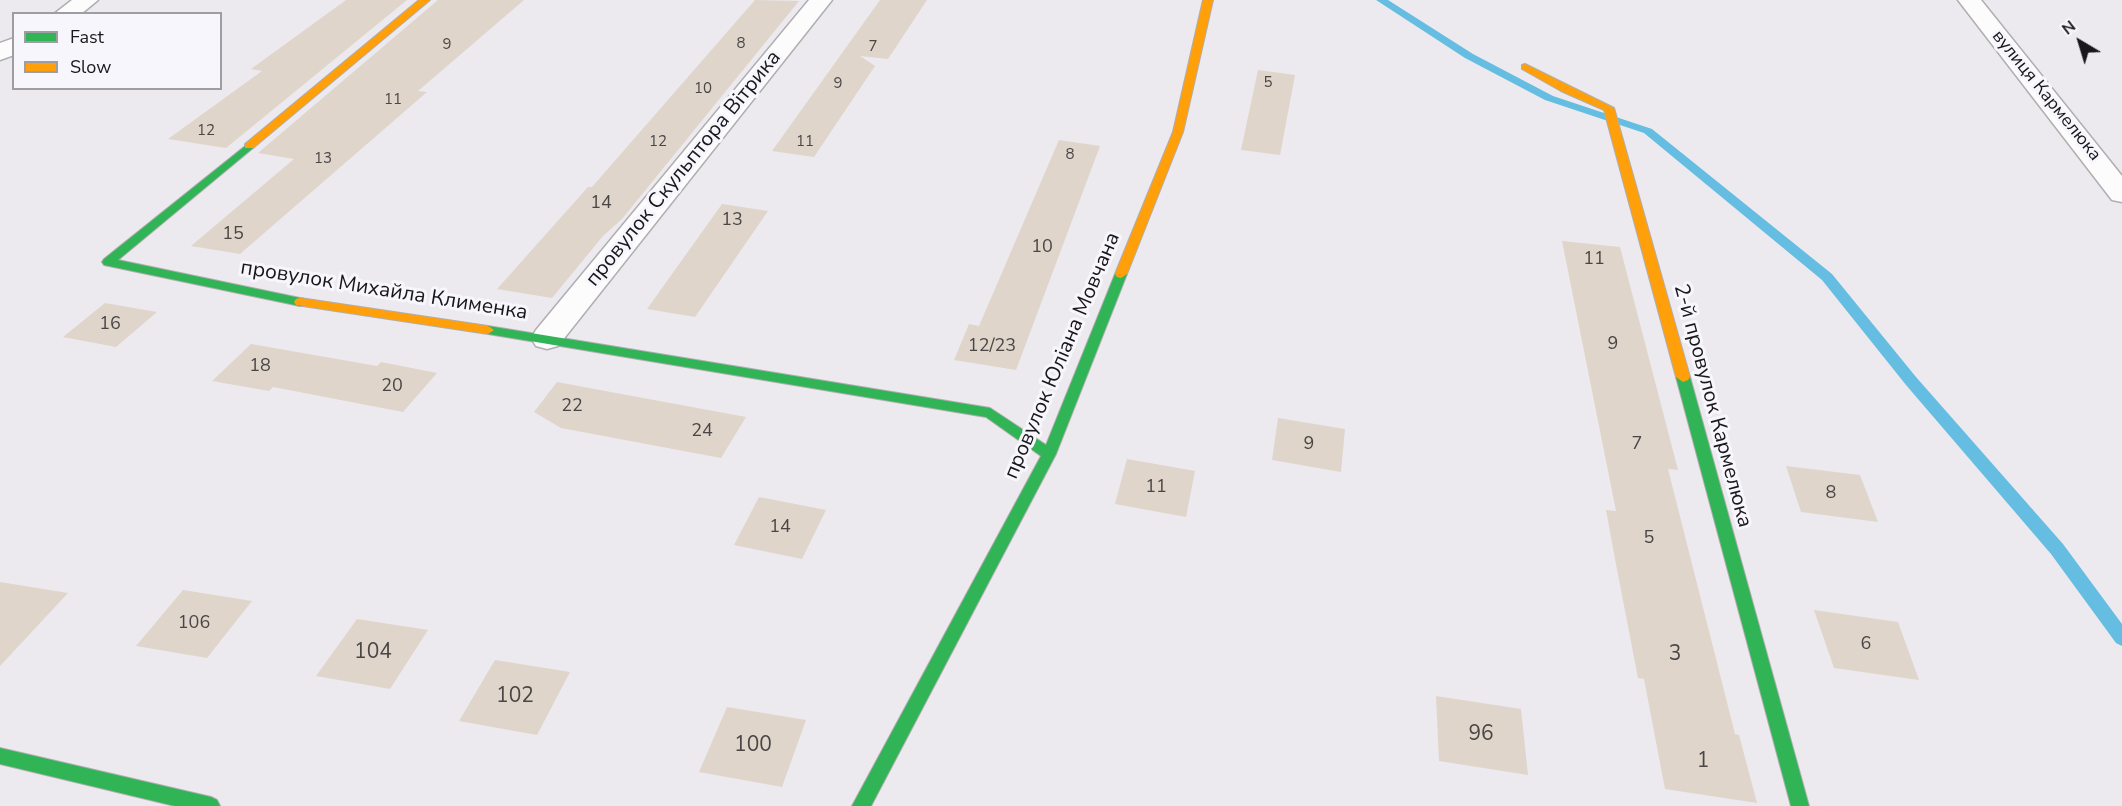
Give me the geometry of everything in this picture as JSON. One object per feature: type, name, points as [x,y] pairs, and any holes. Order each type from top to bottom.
[{"type":"street","points":[[68,12],[87,0]]},
{"type":"street","name":"провулок Михайла Клименка","points":[[425,0],[108,262],[313,305],[547,338],[990,413],[1049,454]]},
{"type":"street","name":"провулок Скульптора Вітрика","points":[[547,338],[821,0]]},
{"type":"street","name":"провулок Юліана Мовчана","points":[[861,806],[1049,454],[1178,132],[1208,0]]},
{"type":"street","name":"вулиця Кармелюка","points":[[1969,0],[2094,155],[2122,194]]},
{"type":"street","name":"2-й провулок Кармелюка","points":[[1525,67],[1609,108],[1800,806]]},
{"type":"street","points":[[2094,155],[2122,168]]},
{"type":"street","points":[[0,756],[211,806]]},
{"type":"building","points":[[346,0],[407,0],[226,148],[168,139],[262,71],[251,69]]},
{"type":"building","points":[[438,0],[524,0],[418,91],[427,92],[240,254],[191,246],[294,159],[258,153]]},
{"type":"building","points":[[755,0],[799,1],[622,219],[603,236],[552,298],[497,289],[588,187],[592,187]]},
{"type":"building","points":[[880,0],[927,0],[888,59],[860,56],[875,66],[814,157],[772,151]]},
{"type":"building","points":[[1258,70],[1295,75],[1280,155],[1241,150]]},
{"type":"building","points":[[1059,140],[1100,146],[1016,370],[954,360],[969,324],[979,326]]},
{"type":"building","points":[[722,204],[768,211],[695,317],[647,309]]},
{"type":"building","points":[[1562,241],[1620,247],[1678,470],[1668,469],[1735,734],[1739,735],[1757,803],[1665,789],[1644,679],[1638,678],[1615,559],[1606,510],[1616,511]]},
{"type":"building","points":[[105,303],[157,312],[116,347],[63,337]]},
{"type":"building","points":[[251,344],[377,366],[381,362],[437,373],[403,412],[273,387],[269,391],[212,381]]},
{"type":"building","points":[[557,382],[746,417],[721,458],[561,428],[534,412]]},
{"type":"building","points":[[1278,418],[1345,429],[1341,472],[1272,460]]},
{"type":"building","points":[[1127,459],[1195,471],[1186,517],[1115,504]]},
{"type":"building","points":[[1786,466],[1860,475],[1878,522],[1801,512]]},
{"type":"building","points":[[759,497],[826,510],[802,559],[734,545]]},
{"type":"building","points":[[0,582],[68,593],[0,666]]},
{"type":"building","points":[[183,590],[252,601],[207,658],[136,646]]},
{"type":"building","points":[[1814,610],[1898,622],[1919,680],[1834,668]]},
{"type":"building","points":[[357,619],[428,630],[390,689],[316,676]]},
{"type":"building","points":[[495,660],[570,672],[537,735],[459,721]]},
{"type":"building","points":[[1436,696],[1521,709],[1528,775],[1439,761]]},
{"type":"building","points":[[727,707],[806,720],[782,787],[699,772]]},
{"type":"waterway","points":[[1381,0],[1469,56],[1549,98],[1648,131],[1827,277],[1911,381],[2057,549],[2122,638]]},
{"type":"traffic: fast","points":[[249,146],[108,262],[300,302]]},
{"type":"traffic: fast","points":[[861,806],[1049,454],[1121,274]]},
{"type":"traffic: fast","points":[[488,330],[990,413],[1049,454]]},
{"type":"traffic: fast","points":[[1683,377],[1800,806]]},
{"type":"traffic: fast","points":[[0,756],[211,806]]},
{"type":"traffic: slow","points":[[249,146],[425,0]]},
{"type":"traffic: slow","points":[[1121,274],[1178,132],[1208,0]]},
{"type":"traffic: slow","points":[[1525,67],[1565,89],[1609,108],[1683,377]]},
{"type":"traffic: slow","points":[[300,302],[488,330]]}]
